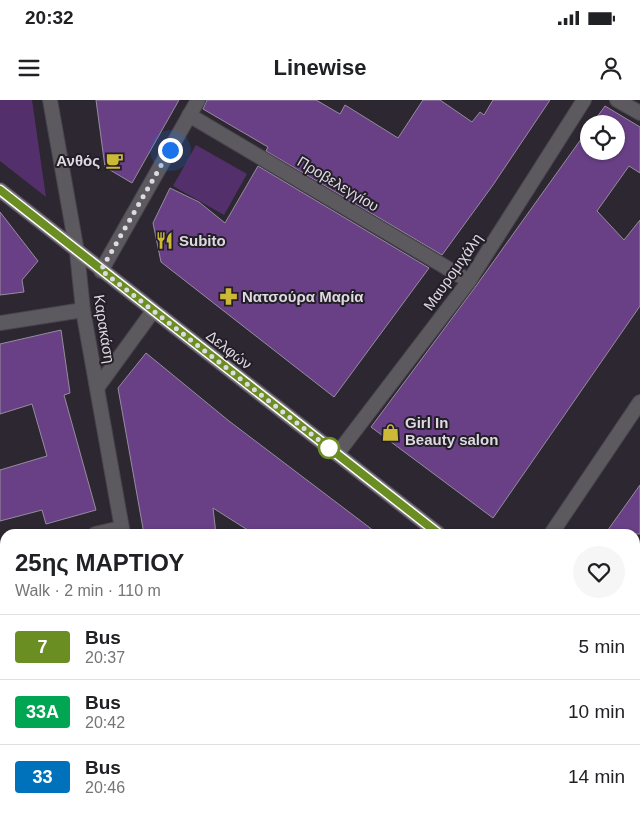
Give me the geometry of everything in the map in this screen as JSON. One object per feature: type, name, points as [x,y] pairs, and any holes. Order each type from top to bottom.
[{"type":"main road","name":"Δελφών","points":[[0,190],[433,529]]},
{"type":"street","name":"Καρακάση","points":[[50,100],[77,252],[83,310],[122,529]]},
{"type":"street","points":[[101,270],[198,100]]},
{"type":"street","name":"Μαυρομιχάλη","points":[[337,454],[469,281],[584,100]]},
{"type":"street","points":[[618,100],[640,113]]},
{"type":"street","name":"Προβελεγγίου","points":[[189,115],[469,281]]},
{"type":"street","points":[[0,324],[83,310]]},
{"type":"street","points":[[97,388],[153,311]]},
{"type":"street","points":[[554,529],[640,402]]},
{"type":"shaded area","points":[[0,100],[32,100],[46,197],[0,161]]},
{"type":"shaded area","points":[[196,145],[247,174],[224,215],[173,186]]},
{"type":"building","points":[[96,100],[179,100],[132,183],[105,167]]},
{"type":"building","points":[[207,100],[316,100],[340,114],[345,105],[398,138],[423,100],[440,100],[472,122],[480,112],[484,115],[493,100],[550,100],[493,185],[442,255],[266,151],[268,147],[203,109]]},
{"type":"building","points":[[605,106],[620,115],[598,115]]},
{"type":"building","points":[[625,118],[640,127],[640,173],[629,166],[597,211],[624,240],[640,220],[640,306],[493,518],[371,427],[476,286],[580,141],[580,160],[625,160]]},
{"type":"building","points":[[258,166],[429,268],[334,397],[161,262],[153,223],[170,188],[199,202],[225,223]]},
{"type":"building","points":[[0,212],[38,261],[22,280],[24,292],[0,295]]},
{"type":"building","points":[[61,330],[70,393],[64,395],[96,510],[46,524],[42,510],[0,521],[0,470],[47,456],[32,404],[0,414],[0,344]]},
{"type":"building","points":[[146,353],[229,421],[371,529],[246,529],[213,508],[215,529],[143,529],[118,388]]},
{"type":"building","points":[[640,485],[640,529],[609,529]]},
{"type":"bus line","name":"7","points":[[0,190],[433,529]]},
{"type":"place","name":"Ανθός","points":[[114,161]]},
{"type":"place","name":"Subito","points":[[165,241]]},
{"type":"place","name":"Νατσούρα Μαρία","points":[[228,297]]},
{"type":"place","name":"Girl In Beauty salon","points":[[391,432]]},
{"type":"route","points":[[170,150],[101,270],[329,448]]}]
